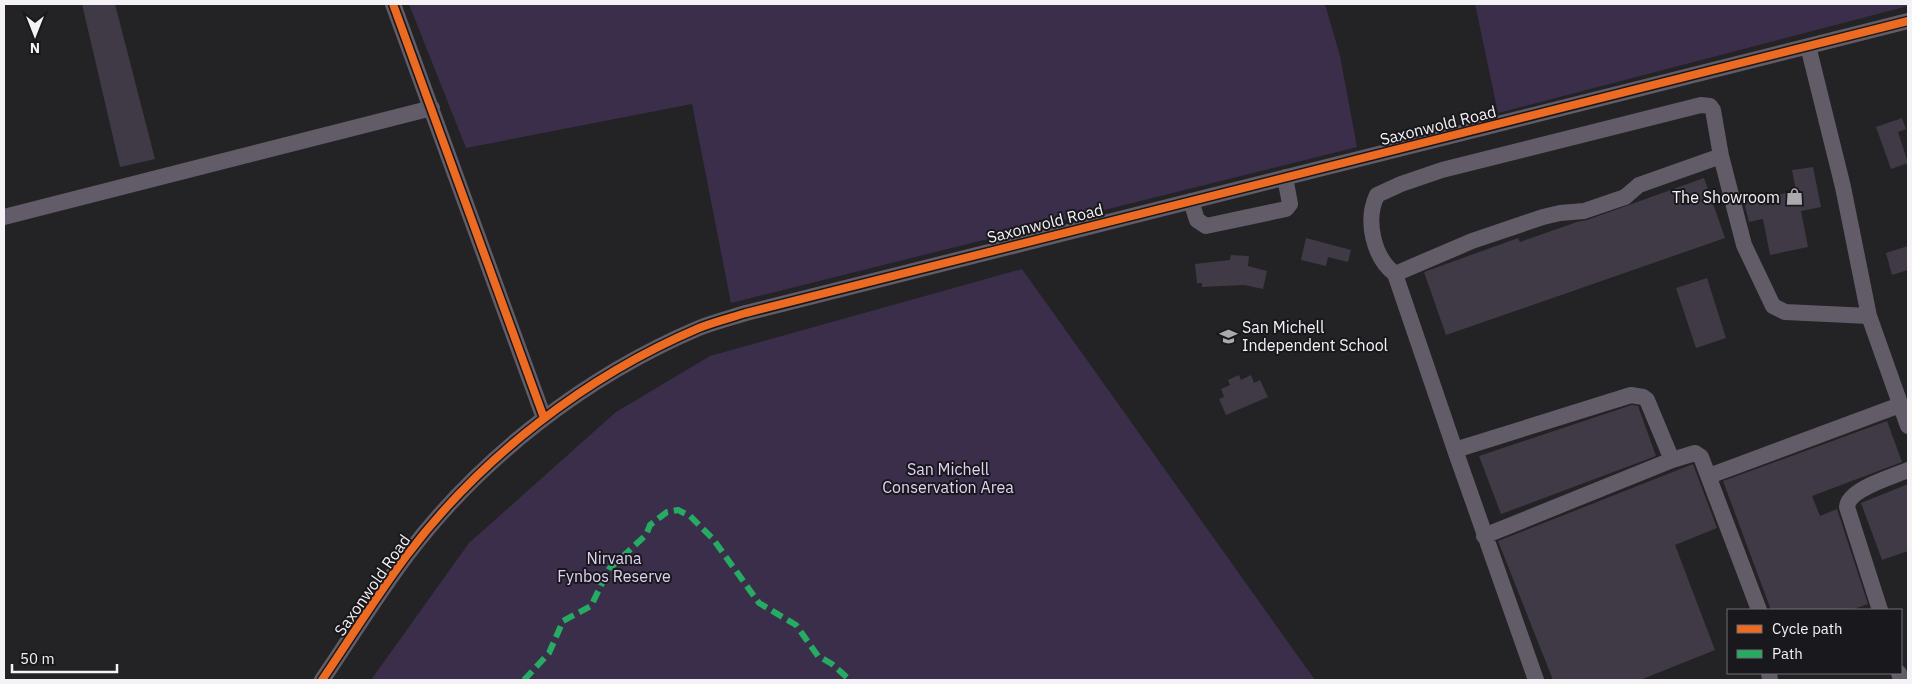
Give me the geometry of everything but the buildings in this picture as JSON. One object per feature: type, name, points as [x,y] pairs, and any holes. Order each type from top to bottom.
[{"type":"street","points":[[394,4],[544,418]]},
{"type":"street","name":"Saxonwold Road","points":[[322,680],[407,555],[458,496],[504,452],[544,418],[603,378],[655,348],[700,327],[755,311],[1908,21]]},
{"type":"street","points":[[1808,46],[1843,187],[1869,316],[1908,426]]},
{"type":"street","points":[[1536,680],[1484,536],[1395,274],[1382,263],[1378,252],[1371,219],[1378,195],[1409,181],[1442,170],[1701,105],[1710,106],[1714,110],[1720,156],[1744,245],[1773,306],[1785,312],[1869,316]]},
{"type":"street","points":[[4,217],[432,108]]},
{"type":"street","points":[[1395,274],[1472,241],[1543,217],[1567,211],[1584,211],[1625,197],[1639,185],[1720,156]]},
{"type":"street","points":[[1191,201],[1198,220],[1206,226],[1286,209],[1290,204],[1285,177]]},
{"type":"street","points":[[1455,450],[1631,395],[1643,397],[1647,400],[1672,460]]},
{"type":"street","points":[[1709,476],[1900,405]]},
{"type":"street","points":[[1484,536],[1672,460],[1695,453],[1698,454],[1709,476],[1758,609]]},
{"type":"street","points":[[1880,609],[1847,502],[1854,493],[1908,470]]},
{"type":"green space","points":[[409,4],[1325,4],[1340,56],[1357,147],[731,303],[692,104],[466,148]]},
{"type":"green space","points":[[1475,4],[1908,4],[1908,6],[1498,113]]},
{"type":"green space","name":"San Michell Conservation Area","points":[[1022,269],[1315,680],[371,680],[469,543],[616,412],[710,356]]},
{"type":"marked path","points":[[524,680],[549,653],[563,621],[591,606],[609,569],[646,535],[650,525],[667,512],[678,510],[690,516],[713,539],[759,603],[796,625],[818,656],[832,664],[850,680]]},
{"type":"cycle path","points":[[393,4],[544,418]]},
{"type":"cycle path","points":[[322,680],[407,555],[436,519],[502,453],[576,395],[616,370],[699,328],[746,313],[1908,21]]},
{"type":"place","name":"The Showroom","points":[[1794,197]]},
{"type":"place","name":"San Michell Independent School","points":[[1228,336]]},
{"type":"park label","name":"Nirvana Fynbos Reserve","points":[[614,567]]}]
